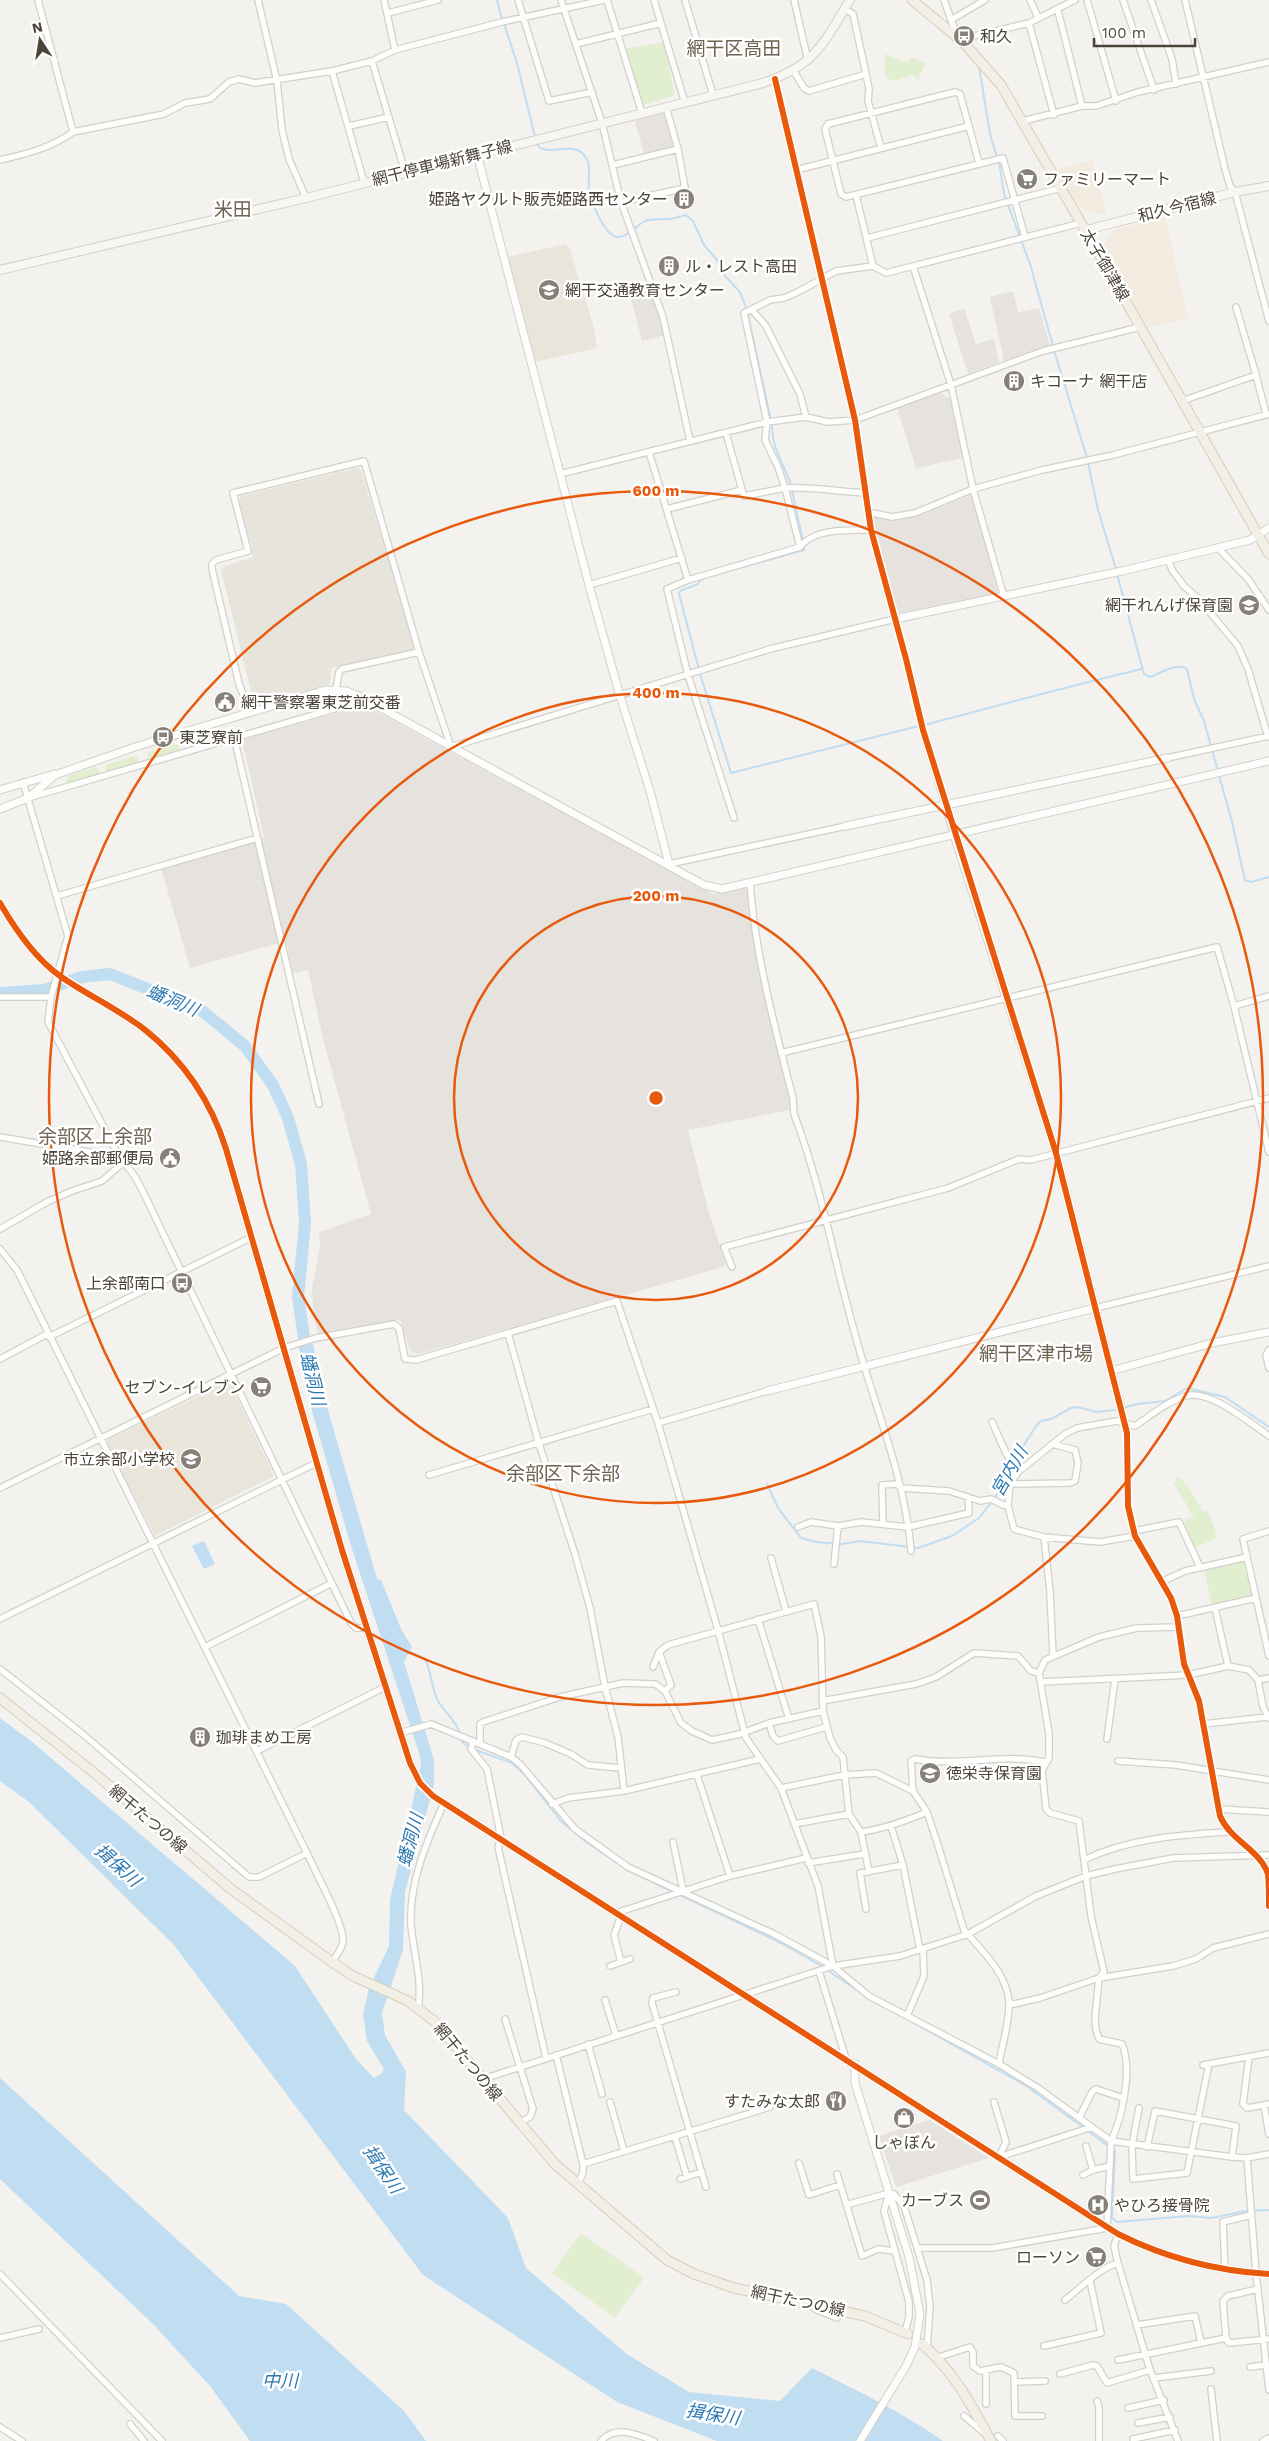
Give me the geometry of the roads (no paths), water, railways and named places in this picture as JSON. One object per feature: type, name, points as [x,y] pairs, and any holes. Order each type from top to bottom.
[{"type":"main road","name":"網干停車場新舞子線","points":[[0,270],[306,198],[775,79],[808,61],[824,45],[850,0]]},
{"type":"main road","name":"太子御津線","points":[[912,0],[960,39],[1001,86],[1023,121],[1269,554]]},
{"type":"main road","name":"和久今宿線","points":[[1083,226],[1269,186]]},
{"type":"main road","name":"網干たつの線","points":[[0,1698],[93,1772],[231,1889],[353,1976],[408,2001],[418,2008],[445,2031],[519,2123],[555,2164],[579,2183],[646,2244],[680,2268],[734,2288],[865,2316],[907,2333]]},
{"type":"main road","points":[[925,2346],[962,2391],[992,2437]]},
{"type":"street","points":[[38,0],[73,132]]},
{"type":"street","points":[[258,0],[277,81],[282,130],[290,159],[306,198]]},
{"type":"street","points":[[384,0],[395,50]]},
{"type":"street","points":[[388,13],[438,0]]},
{"type":"street","points":[[518,0],[549,101],[592,92]]},
{"type":"street","points":[[561,0],[602,123],[621,202],[663,317],[690,441]]},
{"type":"street","points":[[0,160],[44,148],[62,140],[73,132],[164,114],[185,103],[210,99],[229,82],[239,79],[255,83],[332,71],[372,61],[395,50],[524,17],[605,0],[642,113]]},
{"type":"street","points":[[654,0],[685,103]]},
{"type":"street","points":[[685,0],[713,95]]},
{"type":"street","points":[[794,0],[808,61]]},
{"type":"street","points":[[944,0],[960,39],[1029,23],[1038,17],[1058,10],[1073,0]]},
{"type":"street","points":[[951,20],[985,0]]},
{"type":"street","points":[[1031,0],[1038,17]]},
{"type":"street","points":[[1087,0],[1116,101]]},
{"type":"street","points":[[1123,0],[1154,90]]},
{"type":"street","points":[[1151,0],[1172,59],[1176,84]]},
{"type":"street","points":[[1185,0],[1203,78],[1208,90],[1225,169],[1230,186],[1235,192],[1269,321]]},
{"type":"street","points":[[845,8],[853,14],[869,89],[868,101],[873,113],[881,148]]},
{"type":"street","points":[[1058,10],[1082,106]]},
{"type":"street","points":[[576,44],[661,23]]},
{"type":"street","points":[[1029,23],[1054,115]]},
{"type":"street","points":[[372,61],[405,172]]},
{"type":"street","points":[[1023,121],[1054,115],[1082,106],[1096,106],[1116,101],[1138,92],[1154,90],[1269,62]]},
{"type":"street","points":[[794,70],[804,88],[809,91],[866,74]]},
{"type":"street","points":[[332,71],[364,182]]},
{"type":"street","points":[[775,79],[855,420],[871,530],[923,730],[947,805],[954,835],[1056,1153],[1125,1424],[1129,1457],[1128,1506],[1135,1533],[1162,1582],[1177,1616],[1184,1664],[1199,1701],[1204,1724],[1220,1816],[1228,1832],[1254,1854],[1267,1872],[1269,1906]]},
{"type":"street","points":[[979,163],[960,94],[955,92],[828,124],[824,129],[841,194],[846,197],[1003,158],[1025,237]]},
{"type":"street","points":[[621,202],[685,188],[678,149],[666,108]]},
{"type":"street","points":[[349,126],[389,117]]},
{"type":"street","points":[[796,170],[968,126]]},
{"type":"street","points":[[613,165],[678,149]]},
{"type":"street","points":[[477,154],[589,585],[620,696],[650,791],[669,864]]},
{"type":"street","points":[[867,238],[1014,202],[1061,188]]},
{"type":"street","points":[[856,195],[873,266]]},
{"type":"street","points":[[800,547],[786,488],[764,440],[767,422],[744,313],[770,300],[784,298],[822,280],[836,271],[873,266],[886,273],[1025,237],[1083,226]]},
{"type":"street","points":[[913,266],[951,384],[974,489],[1004,597]]},
{"type":"street","points":[[868,512],[892,517],[915,513],[974,489],[1042,470],[1113,456],[1267,414],[1236,307]]},
{"type":"street","points":[[749,311],[766,326],[800,394],[806,417]]},
{"type":"street","points":[[560,474],[767,422],[806,417],[828,422],[855,420],[1043,351],[1140,327]]},
{"type":"street","points":[[1182,401],[1256,375]]},
{"type":"street","points":[[726,432],[744,496],[796,487],[865,493]]},
{"type":"street","points":[[649,452],[688,580]]},
{"type":"street","points":[[250,712],[239,684],[212,569],[212,564],[216,560],[248,551],[234,493],[364,461],[419,652],[451,747]]},
{"type":"street","points":[[667,509],[742,490]]},
{"type":"street","points":[[451,747],[770,649],[895,619],[1004,597],[1218,548],[1250,540],[1269,528]]},
{"type":"street","points":[[734,818],[688,675],[667,589],[688,580],[800,547],[805,541],[821,534],[846,530],[871,530]]},
{"type":"street","points":[[1218,548],[1248,579],[1269,610]]},
{"type":"street","points":[[589,585],[682,558]]},
{"type":"street","points":[[669,864],[1268,736],[1248,669],[1238,646],[1198,598],[1184,586],[1172,570],[1168,560]]},
{"type":"street","points":[[336,690],[338,672],[342,670],[419,652]]},
{"type":"street","points":[[28,798],[55,775],[72,769],[135,747],[250,712],[325,690],[336,690],[353,693],[669,864],[704,885],[716,889],[1269,762]]},
{"type":"street","points":[[0,809],[28,798],[364,700]]},
{"type":"street","points":[[234,737],[319,1104]]},
{"type":"street","points":[[0,790],[72,769]]},
{"type":"street","points":[[23,782],[68,936],[61,967],[51,997],[48,1022],[122,1160],[134,1175],[354,1626],[359,1629],[367,1628]]},
{"type":"street","points":[[57,896],[257,838]]},
{"type":"street","points":[[750,882],[755,926],[781,1053],[793,1098],[794,1114],[827,1221],[864,1366],[901,1488],[911,1548]]},
{"type":"street","points":[[0,905],[30,946],[58,975],[143,1028],[173,1056],[195,1084],[218,1126],[252,1237],[316,1463],[385,1687],[413,1770],[420,1783],[433,1796],[855,2064],[1107,2228],[1174,2258],[1225,2269],[1269,2274]]},
{"type":"street","points":[[781,1053],[1217,947],[1258,1100],[1269,1152]]},
{"type":"street","points":[[1234,1006],[1269,996]]},
{"type":"street","points":[[0,997],[51,997]]},
{"type":"street","points":[[732,1267],[724,1247],[948,1188],[1019,1159],[1031,1160],[1269,1098]]},
{"type":"street","points":[[0,1137],[122,1160]]},
{"type":"street","points":[[0,1229],[47,1202],[102,1181],[122,1160]]},
{"type":"street","points":[[0,1359],[252,1237]]},
{"type":"street","points":[[0,1248],[17,1270],[307,1853],[340,1928],[343,1942],[340,1952],[332,1962]]},
{"type":"street","points":[[658,1423],[767,1391],[864,1366],[1269,1266]]},
{"type":"street","points":[[0,1488],[284,1348],[316,1338],[394,1324],[399,1328],[405,1359],[416,1360],[617,1301],[658,1423],[718,1630],[748,1744],[780,1788],[818,1886],[833,1966]]},
{"type":"street","points":[[1111,1371],[1212,1343],[1269,1332]]},
{"type":"street","points":[[508,1333],[539,1444],[575,1554],[590,1608],[605,1687],[618,1737],[624,1791]]},
{"type":"street","points":[[1269,1350],[1266,1355],[1269,1368]]},
{"type":"street","points":[[1200,1567],[1179,1522],[1100,1542],[1044,1538],[1014,1529],[1008,1506],[1010,1484],[1018,1472],[1052,1444],[1077,1428],[1116,1422],[1135,1426],[1190,1396],[1226,1405],[1269,1436]]},
{"type":"street","points":[[429,1475],[653,1409]]},
{"type":"street","points":[[992,1422],[1018,1472]]},
{"type":"street","points":[[1010,1484],[1070,1484],[1075,1481],[1078,1463],[1075,1450],[1052,1444]]},
{"type":"street","points":[[0,1619],[282,1478],[316,1463]]},
{"type":"street","points":[[884,1524],[882,1485],[897,1484],[901,1488],[949,1491],[980,1501],[993,1500],[1008,1506]]},
{"type":"street","points":[[798,1527],[811,1522],[838,1526],[862,1522],[908,1526],[969,1513],[968,1497]]},
{"type":"street","points":[[834,1564],[838,1526]]},
{"type":"street","points":[[1269,1531],[1243,1539],[1269,1656]]},
{"type":"street","points":[[1044,1538],[1050,1590],[1053,1656]]},
{"type":"street","points":[[1162,1582],[1185,1571],[1247,1557]]},
{"type":"street","points":[[771,1558],[786,1611]]},
{"type":"street","points":[[205,1647],[332,1583]]},
{"type":"street","points":[[1177,1616],[1256,1598]]},
{"type":"street","points":[[653,1667],[659,1652],[668,1645],[814,1604],[821,1636],[822,1701],[826,1727],[836,1750],[843,1757],[849,1814],[861,1832],[864,1854],[870,1872]]},
{"type":"street","points":[[1215,1608],[1228,1666]]},
{"type":"street","points":[[758,1619],[789,1719]]},
{"type":"street","points":[[1107,2228],[1111,2142],[1116,2131],[1123,2098],[1126,2071],[1125,2050],[1122,2044],[1104,2041],[1099,2038],[1096,2030],[1099,1978],[1104,1972],[1091,1916],[1078,1821],[1050,1813],[1046,1809],[1042,1770],[1049,1758],[1049,1734],[1039,1673],[1045,1660],[1087,1641],[1137,1628],[1179,1627]]},
{"type":"street","points":[[659,1652],[671,1685],[665,1691]]},
{"type":"street","points":[[822,1701],[916,1684],[936,1677],[968,1655],[980,1652],[1018,1656],[1031,1671],[1039,1673]]},
{"type":"street","points":[[1041,1682],[1188,1675],[1228,1666],[1250,1670],[1258,1680],[1268,1717],[1204,1724]]},
{"type":"street","points":[[0,1669],[84,1735],[249,1877],[259,1877],[307,1853]]},
{"type":"street","points":[[1258,1680],[1269,1678]]},
{"type":"street","points":[[1107,1739],[1114,1679]]},
{"type":"street","points":[[480,1744],[480,1724],[483,1722],[560,1697],[623,1683],[655,1684],[665,1691],[681,1723],[692,1731],[712,1740],[727,1738],[769,1724],[823,1711]]},
{"type":"street","points":[[257,1751],[385,1687]]},
{"type":"street","points":[[400,1733],[431,1724],[511,1757],[520,1764],[575,1829],[622,1862],[774,1934],[833,1966],[869,1996],[999,2064],[1111,2142],[1232,2157],[1247,2158],[1269,2154]]},
{"type":"street","points":[[769,1724],[772,1736],[778,1741],[826,1727]]},
{"type":"street","points":[[511,1757],[516,1740],[522,1738],[545,1743],[571,1754],[588,1765],[621,1768]]},
{"type":"street","points":[[472,1742],[471,1749],[486,1769],[501,1838],[498,1847],[546,2058]]},
{"type":"street","points":[[999,2064],[1009,2003],[1005,1986],[989,1957],[964,1930],[927,1812],[914,1791],[911,1761],[915,1758],[945,1762],[1008,1760],[1046,1762]]},
{"type":"street","points":[[552,1804],[568,1798],[624,1791],[760,1759]]},
{"type":"street","points":[[1118,1761],[1176,1766],[1269,1780]]},
{"type":"street","points":[[780,1788],[844,1775],[876,1773],[914,1791]]},
{"type":"street","points":[[697,1775],[730,1876]]},
{"type":"street","points":[[418,2008],[420,1992],[412,1938],[412,1900],[428,1838],[444,1803]]},
{"type":"street","points":[[1219,1809],[1269,1812]]},
{"type":"street","points":[[861,1832],[891,1826],[927,1812]]},
{"type":"street","points":[[794,1824],[849,1814]]},
{"type":"street","points":[[891,1826],[903,1865],[922,1950],[924,1976],[907,2016]]},
{"type":"street","points":[[1084,1860],[1107,1849],[1154,1839],[1203,1832],[1228,1832]]},
{"type":"street","points":[[673,1842],[681,1891]]},
{"type":"street","points":[[618,1914],[681,1891],[730,1876],[807,1860],[864,1854]]},
{"type":"street","points":[[484,2079],[833,1966],[900,1956],[922,1950],[968,1934],[1036,1896],[1086,1876],[1166,1859],[1269,1854]]},
{"type":"street","points":[[866,1909],[860,1874],[903,1865]]},
{"type":"street","points":[[618,1914],[614,1934],[621,1962]]},
{"type":"street","points":[[1009,2003],[1014,2004],[1040,1998],[1099,1978],[1173,1966],[1196,1959],[1213,1948],[1269,1934]]},
{"type":"street","points":[[610,1966],[630,1959]]},
{"type":"street","points":[[819,1971],[846,2059]]},
{"type":"street","points":[[676,1992],[652,2000],[706,2187]]},
{"type":"street","points":[[605,2000],[616,2035]]},
{"type":"street","points":[[504,2020],[532,2109],[530,2117],[519,2123]]},
{"type":"street","points":[[588,2044],[602,2094]]},
{"type":"street","points":[[1139,2108],[1132,2144],[1133,2179],[1187,2173],[1206,2065],[1269,2052]]},
{"type":"street","points":[[556,2055],[583,2164],[583,2172],[579,2183]]},
{"type":"street","points":[[1249,2057],[1243,2104],[1247,2108],[1266,2104],[1269,2134]]},
{"type":"street","points":[[855,2064],[854,2083],[909,2257],[919,2307],[919,2329],[915,2347],[906,2366],[860,2441]]},
{"type":"street","points":[[1079,2118],[1092,2092],[1096,2089],[1123,2098]]},
{"type":"street","points":[[610,2102],[624,2151]]},
{"type":"street","points":[[994,2102],[1006,2142],[999,2157]]},
{"type":"street","points":[[583,2164],[770,2107]]},
{"type":"street","points":[[1147,2146],[1155,2111],[1236,2126],[1232,2157]]},
{"type":"street","points":[[999,2157],[1092,2127]]},
{"type":"street","points":[[675,2137],[687,2177]]},
{"type":"street","points":[[1086,2146],[1093,2170]]},
{"type":"street","points":[[1247,2158],[1256,2273],[1266,2339],[1266,2365],[1269,2390]]},
{"type":"street","points":[[799,2163],[809,2195],[840,2185]]},
{"type":"street","points":[[1083,2175],[1093,2170],[1110,2166]]},
{"type":"street","points":[[680,2179],[702,2172]]},
{"type":"street","points":[[837,2174],[862,2256],[878,2250],[895,2251]]},
{"type":"street","points":[[889,2193],[884,2211],[909,2302],[907,2333]]},
{"type":"street","points":[[846,2205],[889,2193],[894,2194],[904,2206],[926,2280],[930,2307],[925,2346]]},
{"type":"street","points":[[1225,2269],[1224,2222],[1252,2215]]},
{"type":"street","points":[[917,2248],[992,2248],[1107,2228]]},
{"type":"street","points":[[1118,2234],[1114,2246],[1118,2263],[1150,2370],[1164,2400],[1178,2441]]},
{"type":"street","points":[[1065,2300],[1090,2281],[1101,2269],[1118,2263]]},
{"type":"street","points":[[0,2274],[162,2441]]},
{"type":"street","points":[[1044,2346],[1101,2333],[1090,2281]]},
{"type":"street","points":[[1258,2290],[1228,2296],[1223,2301],[1226,2338],[1229,2343],[1266,2339]]},
{"type":"street","points":[[798,2301],[837,2318]]},
{"type":"street","points":[[1137,2325],[1195,2316],[1201,2342]]},
{"type":"street","points":[[0,2338],[39,2329]]},
{"type":"street","points":[[1118,2360],[1145,2352],[1226,2338]]},
{"type":"street","points":[[936,2358],[970,2347],[973,2366],[980,2372],[1001,2367],[1014,2374],[1015,2416],[1042,2416]]},
{"type":"street","points":[[1060,2374],[1093,2365],[1097,2366],[1107,2382],[1150,2370]]},
{"type":"street","points":[[1250,2367],[1266,2365]]},
{"type":"street","points":[[986,2370],[986,2404]]},
{"type":"street","points":[[1154,2378],[1211,2371]]},
{"type":"street","points":[[1014,2382],[1045,2381]]},
{"type":"street","points":[[1210,2389],[1217,2441]]},
{"type":"street","points":[[1128,2408],[1164,2400]]},
{"type":"street","points":[[1097,2401],[1099,2407],[1099,2441]]},
{"type":"street","points":[[964,2416],[992,2437],[1003,2441]]},
{"type":"street","points":[[1138,2423],[1170,2417]]},
{"type":"street","points":[[130,2424],[144,2441]]},
{"type":"street","points":[[0,2427],[22,2441]]},
{"type":"street","points":[[1133,2439],[1175,2430]]},
{"type":"street","points":[[601,2441],[610,2433],[624,2431],[654,2441]]},
{"type":"street","points":[[1263,2441],[1269,2438]]},
{"type":"water","name":"揖保川","points":[[313,1344],[323,1393],[377,1579],[381,1580],[401,1629],[412,1647],[404,1662],[434,1760],[434,1785],[405,1892],[403,1950],[382,2013],[385,2035],[406,2072],[404,2110],[508,2218],[526,2268],[628,2355],[689,2392],[780,2401],[812,2368],[895,2411],[943,2441],[717,2441],[617,2402],[423,2275],[174,1945],[29,1802],[0,1781],[0,1718],[31,1741],[295,1966],[356,2059],[374,2078],[382,2073],[384,2069],[367,2041],[363,2014],[369,1988],[389,1946],[390,1900],[421,1766],[420,1756],[351,1546],[310,1404],[299,1348]]},
{"type":"water","points":[[204,1541],[215,1564],[204,1569],[192,1546]]},
{"type":"water","name":"中川","points":[[0,2078],[239,2296],[286,2304],[404,2411],[426,2441],[250,2441],[210,2386],[153,2324],[0,2179]]},
{"type":"waterway","points":[[497,0],[502,19]]},
{"type":"waterway","points":[[504,24],[517,63],[535,137]]},
{"type":"waterway","points":[[957,42],[979,66],[990,134],[997,157]]},
{"type":"waterway","points":[[536,142],[539,147],[544,149],[576,149],[585,156],[589,165],[589,191],[593,203],[604,226],[614,236],[626,235],[645,221],[650,220],[670,219],[686,215],[693,221],[704,245],[717,260],[725,276],[740,292],[747,310],[774,442],[791,485]]},
{"type":"waterway","points":[[999,161],[1004,194],[1030,264],[1053,346]]},
{"type":"waterway","points":[[1054,350],[1087,458]]},
{"type":"waterway","points":[[1088,463],[1098,510],[1116,569]]},
{"type":"waterway","points":[[792,490],[803,541]]},
{"type":"waterway","points":[[721,573],[804,550],[804,546]]},
{"type":"waterway","points":[[1117,574],[1144,674],[1150,677],[1174,667],[1187,669],[1194,699],[1204,721],[1232,822],[1245,880],[1251,882],[1269,877]]},
{"type":"waterway","points":[[707,577],[701,579],[698,584],[680,591],[679,594],[701,677],[731,773],[919,726]]},
{"type":"waterway","points":[[924,725],[1142,669]]},
{"type":"waterway","name":"蟠洞川","points":[[0,993],[44,990],[82,977],[110,974],[201,1010],[245,1046],[273,1085],[288,1118],[301,1164],[305,1223],[298,1297],[308,1364]]},
{"type":"waterway","name":"宮内川","points":[[1014,1461],[1041,1421],[1051,1419],[1071,1408],[1078,1407],[1096,1412],[1115,1410],[1137,1404],[1165,1401],[1187,1388],[1225,1397],[1269,1427]]},
{"type":"waterway","name":"宮内川","points":[[767,1484],[778,1508],[801,1538],[816,1542],[842,1544],[860,1541],[918,1548],[952,1536],[979,1518],[995,1498],[1012,1465]]},
{"type":"waterway","points":[[408,1651],[425,1659],[438,1701],[456,1725],[460,1734]]},
{"type":"waterway","points":[[461,1738],[462,1742],[469,1747]]},
{"type":"waterway","points":[[473,1749],[512,1763],[524,1774],[561,1821],[585,1841],[620,1865]]},
{"type":"waterway","points":[[626,1869],[673,1892]]},
{"type":"waterway","points":[[680,1895],[781,1943],[823,1967]]},
{"type":"waterway","points":[[827,1970],[860,1992]]},
{"type":"waterway","points":[[914,2023],[1025,2085],[1084,2128]]},
{"type":"waterway","points":[[1088,2131],[1108,2146]]},
{"type":"waterway","points":[[1112,2149],[1115,2151],[1112,2218],[1117,2222],[1188,2216],[1212,2218],[1245,2211],[1269,2210]]},
{"type":"place","name":"和久","points":[[964,36]]},
{"type":"place","name":"ファミリーマート","points":[[1027,179]]},
{"type":"place","name":"姫路ヤクルト販売姫路西センター","points":[[684,199]]},
{"type":"place","name":"ル・レスト高田","points":[[669,266]]},
{"type":"place","name":"網干交通教育センター","points":[[549,290]]},
{"type":"place","name":"キコーナ 網干店","points":[[1014,381]]},
{"type":"place","name":"網干れんげ保育園","points":[[1249,605]]},
{"type":"place","name":"網干警察署東芝前交番","points":[[225,702]]},
{"type":"place","name":"東芝寮前","points":[[163,737]]},
{"type":"place","name":"姫路余部郵便局","points":[[170,1158]]},
{"type":"place","name":"上余部南口","points":[[182,1283]]},
{"type":"place","name":"セブン-イレブン","points":[[261,1387]]},
{"type":"place","name":"市立余部小学校","points":[[191,1459]]},
{"type":"place","name":"珈琲まめ工房","points":[[200,1737]]},
{"type":"place","name":"徳栄寺保育園","points":[[930,1773]]},
{"type":"place","name":"すたみな太郎","points":[[836,2101]]},
{"type":"place","name":"しゃぼん","points":[[904,2118]]},
{"type":"place","name":"カーブス","points":[[980,2200]]},
{"type":"place","name":"やひろ接骨院","points":[[1098,2205]]},
{"type":"place","name":"ローソン","points":[[1096,2257]]},
{"type":"district","name":"網干区高田","points":[[734,48]]},
{"type":"district","name":"米田","points":[[233,209]]},
{"type":"district","name":"余部区上余部","points":[[95,1136]]},
{"type":"district","name":"網干区津市場","points":[[1036,1353]]},
{"type":"district","name":"余部区下余部","points":[[563,1473]]}]
